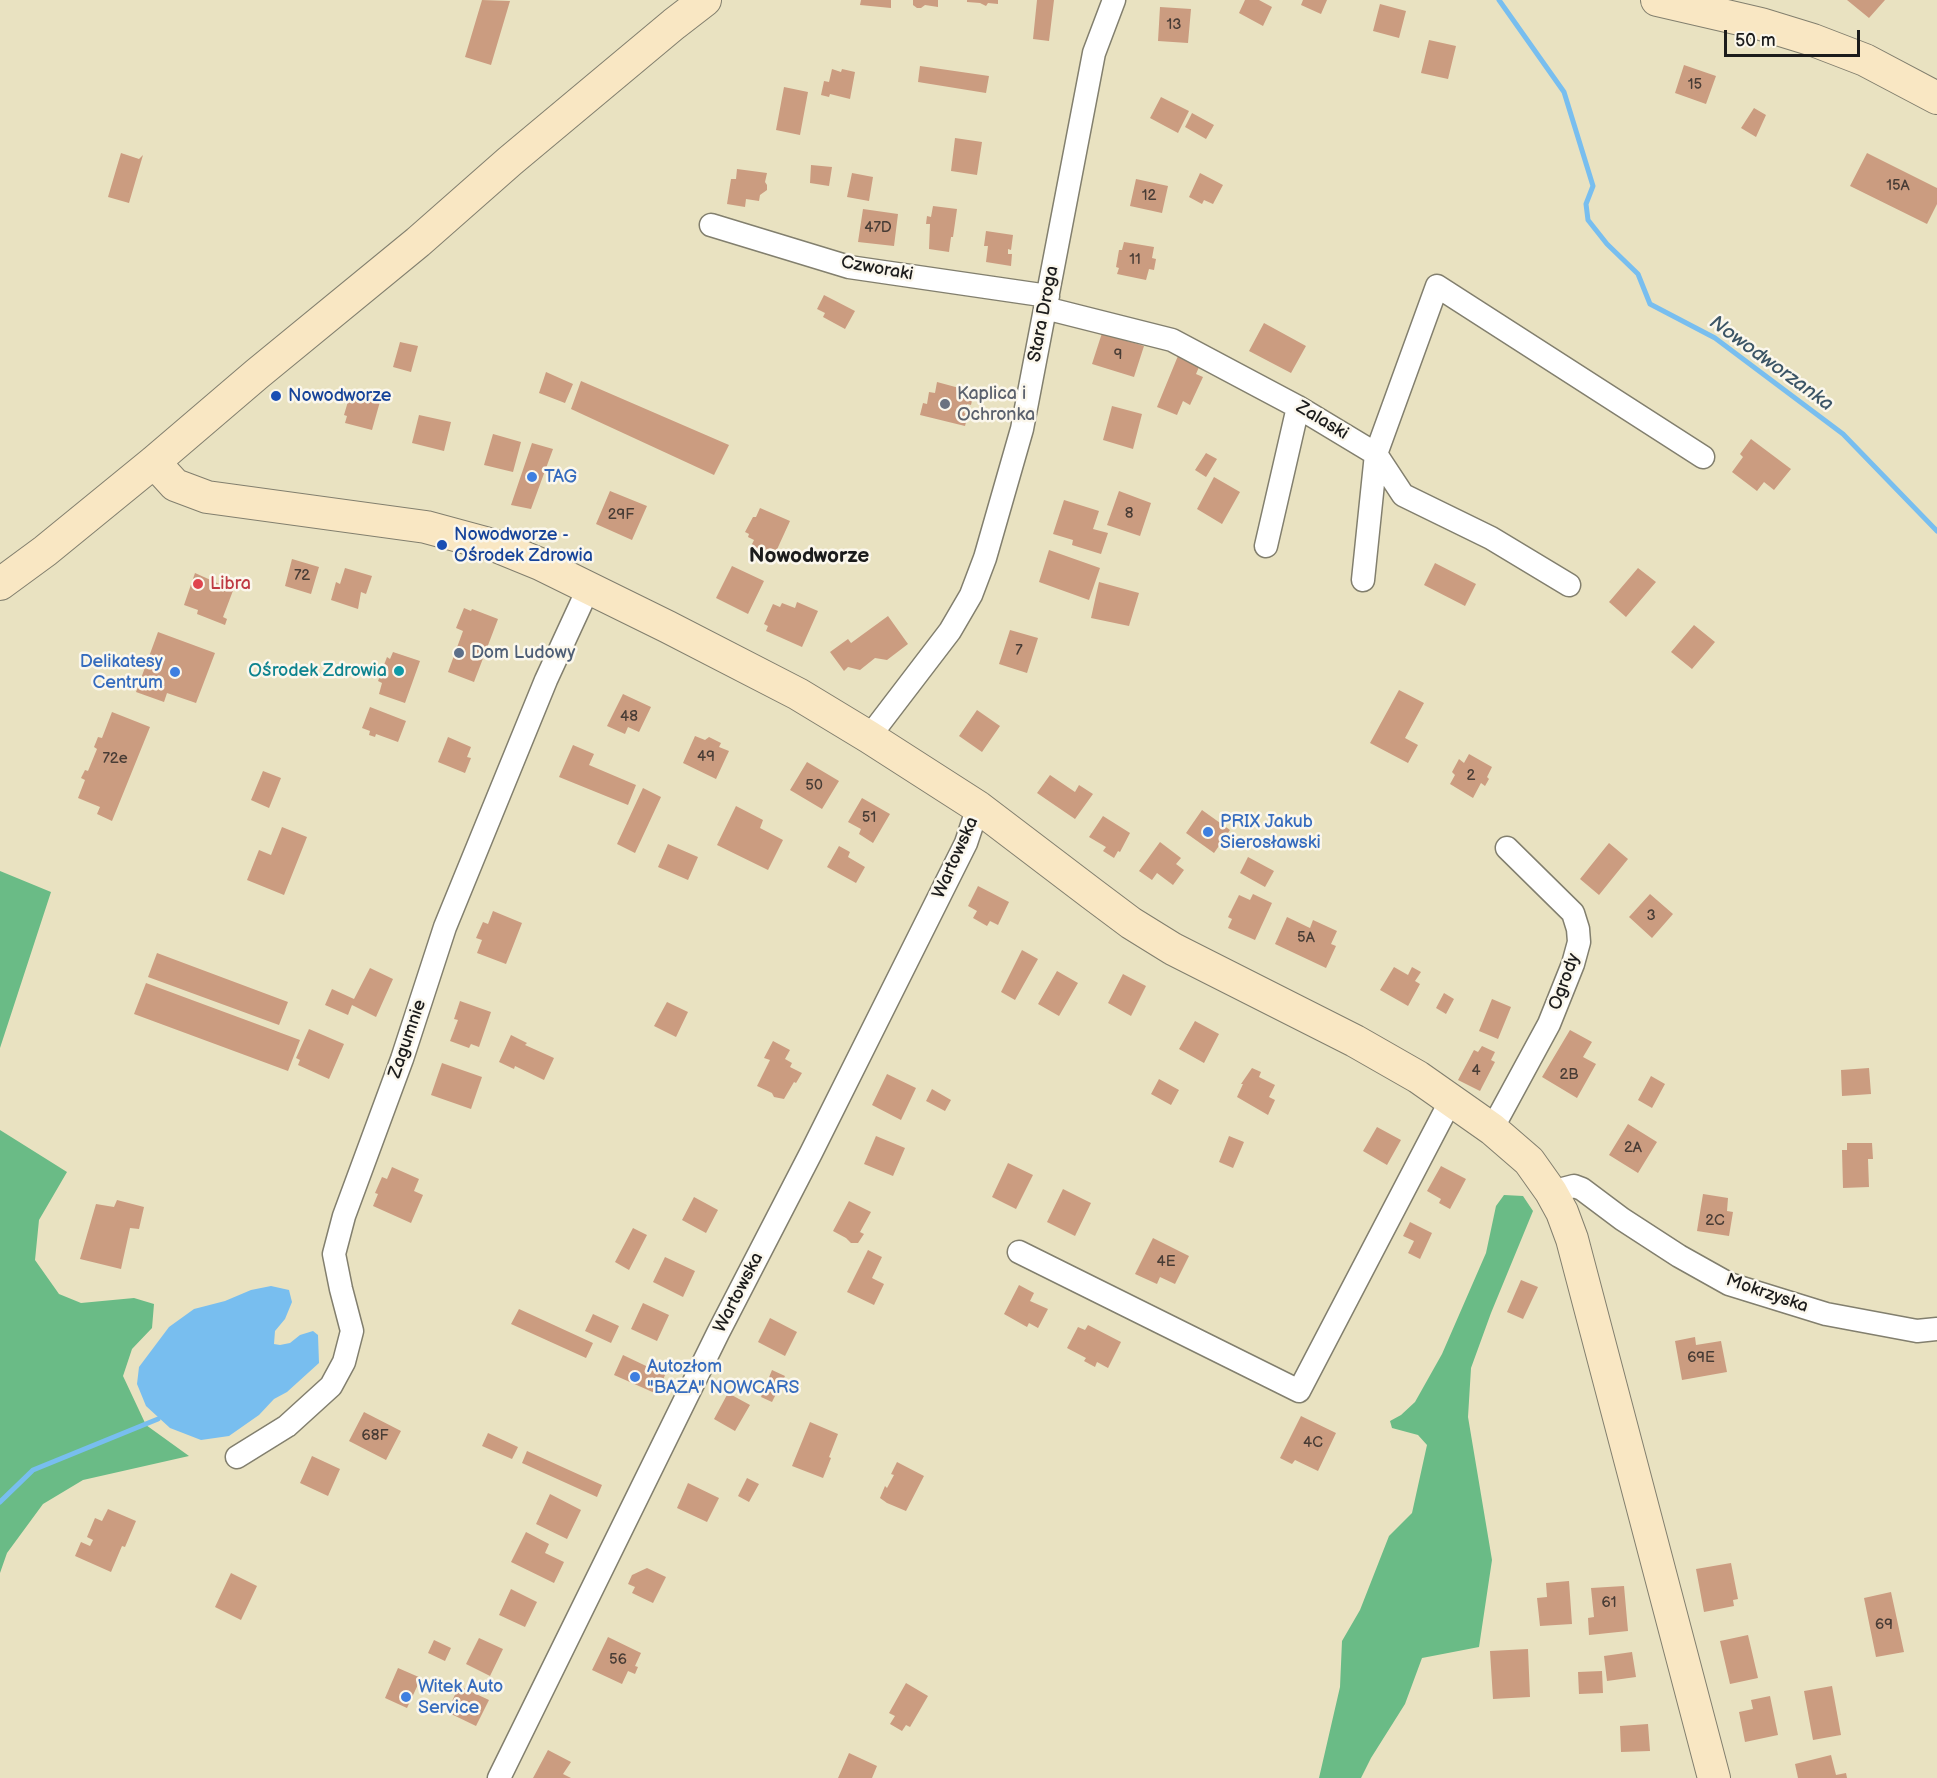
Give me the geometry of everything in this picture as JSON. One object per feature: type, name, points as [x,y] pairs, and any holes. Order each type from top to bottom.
[{"type":"street","points":[[0,584],[45,551],[154,462],[418,242],[510,161],[705,0]]},
{"type":"street","name":"Stara Droga","points":[[869,737],[950,631],[971,595],[985,558],[1022,429],[1094,53],[1114,0]]},
{"type":"street","points":[[1658,0],[1761,24],[1813,40],[1865,60],[1937,98]]},
{"type":"street","name":"Czworaki","points":[[711,225],[849,267],[1046,302]]},
{"type":"street","points":[[1363,580],[1376,454],[1437,286],[1703,457]]},
{"type":"street","name":"Zalaski","points":[[1046,302],[1172,339],[1298,407],[1376,454],[1403,495],[1491,538],[1569,585]]},
{"type":"street","points":[[1266,546],[1298,407]]},
{"type":"street","points":[[154,462],[175,485],[207,497],[426,527],[496,546],[540,564],[669,627],[798,694],[869,737],[978,807],[1131,923],[1173,950],[1354,1041],[1418,1077],[1492,1129],[1529,1161],[1551,1192],[1562,1212],[1572,1239],[1714,1778]]},
{"type":"street","name":"Zagumnie","points":[[237,1457],[287,1426],[331,1386],[345,1362],[352,1331],[334,1254],[344,1216],[402,1059],[445,927],[546,680],[588,589]]},
{"type":"street","name":"Wartowska","points":[[499,1778],[718,1333],[966,843],[978,807]]},
{"type":"street","name":"Ogrody","points":[[1492,1129],[1549,1024],[1573,964],[1579,942],[1573,913],[1507,848]]},
{"type":"street","points":[[1019,1252],[1299,1391],[1451,1100]]},
{"type":"street","name":"Mokrzyska","points":[[1551,1192],[1574,1186],[1582,1189],[1632,1226],[1729,1284],[1826,1314],[1917,1331],[1937,1329]]},
{"type":"green space","points":[[0,871],[51,892],[0,1048]]},
{"type":"green space","points":[[0,1130],[67,1172],[39,1220],[35,1260],[59,1294],[81,1303],[134,1298],[154,1304],[152,1328],[132,1349],[123,1376],[146,1425],[189,1456],[83,1480],[43,1504],[7,1553],[0,1573]]},
{"type":"green space","points":[[1504,1195],[1523,1196],[1533,1211],[1471,1368],[1468,1417],[1492,1560],[1479,1647],[1422,1658],[1405,1704],[1361,1778],[1319,1778],[1340,1687],[1342,1641],[1360,1610],[1389,1536],[1412,1513],[1427,1445],[1418,1435],[1392,1428],[1390,1421],[1401,1415],[1415,1402],[1442,1354],[1486,1253],[1496,1206]]},
{"type":"water","points":[[271,1286],[289,1290],[292,1302],[285,1319],[275,1331],[274,1344],[290,1343],[300,1335],[313,1331],[318,1335],[319,1363],[287,1392],[274,1399],[259,1415],[229,1436],[201,1440],[170,1428],[146,1406],[137,1384],[139,1367],[169,1327],[194,1309],[225,1301],[251,1290]]},
{"type":"building","points":[[482,0],[510,1],[491,65],[465,57]]},
{"type":"building","points":[[861,0],[891,0],[891,8],[860,5]]},
{"type":"building","points":[[913,0],[938,0],[938,7],[925,5],[917,8],[913,5]]},
{"type":"building","points":[[967,0],[998,0],[998,4],[988,3],[986,6],[967,2]]},
{"type":"building","points":[[1037,0],[1054,0],[1049,41],[1033,39]]},
{"type":"building","points":[[1245,0],[1259,0],[1272,7],[1263,26],[1239,13]]},
{"type":"building","points":[[1303,0],[1327,0],[1321,14],[1301,5]]},
{"type":"building","points":[[1847,0],[1885,0],[1869,18]]},
{"type":"building","points":[[1380,4],[1406,11],[1399,38],[1373,31]]},
{"type":"building","points":[[1160,7],[1191,9],[1188,43],[1158,41]]},
{"type":"building","points":[[1429,40],[1456,46],[1448,79],[1421,73]]},
{"type":"building","points":[[1684,65],[1716,76],[1706,104],[1675,93]]},
{"type":"building","points":[[920,66],[989,76],[986,93],[918,82]]},
{"type":"building","points":[[832,69],[841,72],[842,69],[855,72],[850,99],[830,94],[829,97],[821,95],[824,81],[829,82]]},
{"type":"building","points":[[784,87],[808,92],[800,135],[776,130]]},
{"type":"building","points":[[1161,97],[1189,111],[1178,133],[1150,118]]},
{"type":"building","points":[[1754,108],[1766,115],[1756,137],[1741,128]]},
{"type":"building","points":[[1192,113],[1214,125],[1206,139],[1185,127]]},
{"type":"building","points":[[955,138],[982,142],[977,175],[951,171]]},
{"type":"building","points":[[121,153],[139,159],[143,155],[129,203],[108,197]]},
{"type":"building","points":[[1867,153],[1937,188],[1937,204],[1927,224],[1850,186]]},
{"type":"building","points":[[811,165],[832,167],[829,186],[810,183]]},
{"type":"building","points":[[737,169],[767,173],[765,182],[767,190],[760,195],[759,201],[746,199],[745,207],[727,204],[731,179],[736,179]]},
{"type":"building","points":[[852,173],[873,177],[869,201],[847,197]]},
{"type":"building","points":[[1200,173],[1223,185],[1213,204],[1204,200],[1202,204],[1189,197]]},
{"type":"building","points":[[1136,179],[1168,186],[1162,213],[1130,206]]},
{"type":"building","points":[[933,206],[957,209],[949,252],[929,249],[930,224],[926,224],[927,216],[931,217]]},
{"type":"building","points":[[863,209],[898,214],[894,246],[858,242]]},
{"type":"building","points":[[986,231],[1013,235],[1011,250],[1008,249],[1008,254],[1012,254],[1011,266],[986,262],[988,246],[984,246]]},
{"type":"building","points":[[1124,242],[1154,247],[1152,258],[1156,259],[1154,270],[1149,269],[1146,280],[1117,274],[1119,250],[1122,250]]},
{"type":"building","points":[[824,295],[855,311],[845,329],[823,317],[825,313],[817,309]]},
{"type":"building","points":[[1264,323],[1306,346],[1291,373],[1249,351]]},
{"type":"building","points":[[1102,333],[1144,346],[1134,377],[1092,364]]},
{"type":"building","points":[[400,342],[418,346],[411,372],[393,367]]},
{"type":"building","points":[[1180,351],[1202,360],[1196,374],[1203,377],[1190,405],[1183,401],[1177,415],[1157,407]]},
{"type":"building","points":[[546,372],[573,384],[565,403],[539,393]]},
{"type":"building","points":[[581,381],[729,445],[714,475],[571,409]]},
{"type":"building","name":"Kaplica i Ochronka","points":[[937,382],[974,392],[971,405],[967,404],[964,413],[968,414],[965,426],[920,415],[923,403],[927,404],[929,392],[935,393]]},
{"type":"building","points":[[355,391],[381,398],[372,430],[345,423],[347,416],[344,415],[349,398],[353,399]]},
{"type":"building","points":[[1112,406],[1142,414],[1133,449],[1103,440]]},
{"type":"building","points":[[419,415],[451,422],[444,451],[412,443]]},
{"type":"building","points":[[493,434],[521,442],[513,472],[484,465]]},
{"type":"building","points":[[1751,439],[1791,469],[1774,490],[1764,482],[1757,491],[1732,472],[1743,457],[1740,454]]},
{"type":"building","name":"TAG","points":[[532,443],[553,449],[531,509],[511,505]]},
{"type":"building","points":[[1206,453],[1217,459],[1206,477],[1195,470]]},
{"type":"building","points":[[1214,477],[1240,492],[1222,524],[1197,509]]},
{"type":"building","points":[[610,491],[647,506],[632,540],[596,524]]},
{"type":"building","points":[[1119,491],[1151,503],[1140,536],[1107,525]]},
{"type":"building","points":[[1064,500],[1099,511],[1093,529],[1108,533],[1101,554],[1072,545],[1073,540],[1053,534]]},
{"type":"building","points":[[760,508],[790,521],[774,556],[751,546],[754,540],[745,532]]},
{"type":"building","points":[[1049,550],[1100,568],[1089,600],[1039,582]]},
{"type":"building","points":[[292,559],[319,567],[311,594],[285,586]]},
{"type":"building","points":[[1435,563],[1476,584],[1465,606],[1424,585]]},
{"type":"building","points":[[732,566],[764,581],[748,614],[716,598]]},
{"type":"building","points":[[345,568],[372,576],[366,594],[361,592],[358,609],[331,600],[336,582],[340,584]]},
{"type":"building","points":[[1638,568],[1656,582],[1626,617],[1609,602]]},
{"type":"building","points":[[195,573],[234,588],[223,617],[227,619],[225,625],[197,614],[198,610],[184,605]]},
{"type":"building","points":[[1099,582],[1139,593],[1129,626],[1091,618]]},
{"type":"building","points":[[797,602],[818,611],[802,647],[766,631],[768,626],[764,624],[773,604],[780,607],[782,603],[795,608]]},
{"type":"building","points":[[464,608],[498,619],[474,682],[448,672],[463,631],[456,628]]},
{"type":"building","points":[[888,616],[908,644],[887,660],[875,658],[860,670],[848,667],[844,671],[830,652],[848,639],[851,643]]},
{"type":"building","points":[[1694,625],[1715,642],[1692,669],[1671,652]]},
{"type":"building","points":[[1010,630],[1038,638],[1027,673],[999,664]]},
{"type":"building","name":"Delikatesy Centrum","points":[[158,632],[215,653],[196,703],[167,693],[164,702],[136,692]]},
{"type":"building","name":"Ośrodek Zdrowia","points":[[393,652],[420,661],[405,703],[379,694],[382,683],[378,681],[387,657],[390,659]]},
{"type":"building","points":[[1399,690],[1424,703],[1405,738],[1418,745],[1408,763],[1370,743]]},
{"type":"building","points":[[623,694],[651,707],[639,732],[628,727],[625,734],[607,726]]},
{"type":"building","points":[[370,707],[406,721],[398,742],[376,734],[375,737],[369,735],[370,731],[362,728]]},
{"type":"building","points":[[977,710],[1000,726],[982,752],[959,736]]},
{"type":"building","points":[[112,712],[150,727],[112,821],[97,814],[100,807],[78,798],[85,780],[81,778],[85,770],[88,771],[97,749],[94,747],[98,737],[102,738]]},
{"type":"building","points":[[695,736],[705,740],[709,737],[721,743],[719,747],[729,751],[716,779],[683,763]]},
{"type":"building","points":[[448,737],[471,747],[467,757],[471,758],[465,773],[438,762]]},
{"type":"building","points":[[573,745],[594,754],[589,765],[636,785],[628,805],[559,777]]},
{"type":"building","points":[[1469,754],[1492,767],[1485,786],[1481,783],[1473,798],[1450,784],[1455,775],[1452,772],[1459,759],[1464,763]]},
{"type":"building","points":[[807,762],[839,781],[822,809],[790,790]]},
{"type":"building","points":[[263,771],[281,778],[269,808],[251,800]]},
{"type":"building","points":[[1050,775],[1075,792],[1079,785],[1093,794],[1075,819],[1037,793]]},
{"type":"building","points":[[643,788],[661,797],[635,853],[617,844]]},
{"type":"building","points":[[862,798],[890,814],[873,843],[859,834],[861,829],[848,822]]},
{"type":"building","points":[[736,806],[763,820],[760,828],[783,840],[768,870],[717,845]]},
{"type":"building","name":"PRIX Jakub Sierosławski","points":[[1202,810],[1230,830],[1214,853],[1186,833]]},
{"type":"building","points":[[1103,816],[1130,833],[1120,852],[1118,851],[1114,858],[1103,851],[1106,847],[1089,837]]},
{"type":"building","points":[[282,827],[307,837],[284,895],[247,880],[259,850],[271,855]]},
{"type":"building","points":[[1160,842],[1181,858],[1176,864],[1184,870],[1173,885],[1157,873],[1152,880],[1139,871]]},
{"type":"building","points":[[1609,843],[1628,859],[1599,895],[1580,879]]},
{"type":"building","points":[[668,844],[698,857],[688,880],[658,867]]},
{"type":"building","points":[[839,846],[850,852],[848,857],[865,867],[856,883],[827,867]]},
{"type":"building","points":[[1248,857],[1274,871],[1265,887],[1240,873]]},
{"type":"building","points":[[978,886],[1009,902],[998,925],[990,921],[987,926],[973,918],[977,911],[968,906]]},
{"type":"building","points":[[1253,894],[1272,903],[1255,940],[1228,928],[1232,919],[1228,917],[1239,895],[1250,900]]},
{"type":"building","points":[[1650,894],[1673,914],[1652,938],[1629,917]]},
{"type":"building","points":[[493,911],[522,923],[506,964],[477,953],[482,940],[476,938],[483,922],[488,924]]},
{"type":"building","points":[[1287,917],[1310,928],[1313,920],[1337,931],[1331,944],[1336,946],[1326,968],[1275,944]]},
{"type":"building","points":[[1022,950],[1038,959],[1015,1000],[1001,992]]},
{"type":"building","points":[[157,953],[288,1002],[279,1025],[148,977]]},
{"type":"building","points":[[1394,967],[1408,975],[1412,967],[1421,972],[1415,981],[1420,984],[1408,1006],[1380,990]]},
{"type":"building","points":[[370,968],[393,979],[376,1017],[352,1005],[348,1015],[325,1005],[332,989],[354,999]]},
{"type":"building","points":[[1057,971],[1078,983],[1059,1016],[1038,1004]]},
{"type":"building","points":[[1123,974],[1146,986],[1131,1016],[1108,1003]]},
{"type":"building","points":[[146,983],[300,1040],[288,1071],[134,1014]]},
{"type":"building","points":[[1444,993],[1454,999],[1446,1014],[1436,1008]]},
{"type":"building","points":[[1492,999],[1511,1007],[1498,1039],[1479,1031]]},
{"type":"building","points":[[460,1001],[491,1012],[479,1047],[471,1044],[469,1048],[450,1041],[458,1020],[454,1019]]},
{"type":"building","points":[[667,1002],[688,1012],[676,1037],[654,1026]]},
{"type":"building","points":[[1195,1021],[1219,1034],[1204,1063],[1179,1049]]},
{"type":"building","points":[[309,1029],[344,1044],[329,1079],[298,1065],[300,1060],[296,1058]]},
{"type":"building","points":[[1570,1030],[1592,1042],[1583,1057],[1596,1064],[1577,1098],[1542,1077]]},
{"type":"building","points":[[511,1035],[527,1043],[525,1045],[554,1058],[544,1080],[515,1066],[514,1069],[499,1062]]},
{"type":"building","points":[[773,1041],[790,1050],[785,1059],[792,1063],[790,1067],[802,1073],[784,1099],[774,1097],[772,1093],[757,1086],[770,1060],[764,1058]]},
{"type":"building","points":[[1482,1046],[1495,1052],[1491,1060],[1495,1062],[1480,1091],[1458,1080],[1474,1050],[1478,1052]]},
{"type":"building","points":[[442,1063],[482,1077],[471,1109],[431,1095]]},
{"type":"building","points":[[1252,1068],[1261,1072],[1259,1077],[1275,1085],[1269,1097],[1275,1100],[1268,1115],[1237,1097],[1243,1084],[1241,1084]]},
{"type":"building","points":[[1869,1068],[1871,1094],[1842,1096],[1841,1070]]},
{"type":"building","points":[[887,1074],[916,1088],[901,1120],[872,1105]]},
{"type":"building","points":[[1651,1076],[1665,1084],[1652,1108],[1638,1100]]},
{"type":"building","points":[[1159,1079],[1179,1090],[1171,1105],[1151,1094]]},
{"type":"building","points":[[932,1089],[951,1100],[945,1111],[926,1101]]},
{"type":"building","points":[[1628,1124],[1657,1142],[1638,1173],[1609,1155]]},
{"type":"building","points":[[1377,1127],[1401,1140],[1387,1165],[1363,1151]]},
{"type":"building","points":[[876,1136],[905,1148],[893,1176],[864,1164]]},
{"type":"building","points":[[1229,1136],[1244,1142],[1233,1168],[1219,1162]]},
{"type":"building","points":[[1847,1143],[1872,1143],[1873,1159],[1868,1159],[1869,1187],[1843,1188],[1842,1150],[1847,1150]]},
{"type":"building","points":[[1008,1163],[1033,1175],[1016,1209],[992,1197]]},
{"type":"building","points":[[1441,1166],[1466,1179],[1450,1209],[1439,1203],[1441,1199],[1427,1191]]},
{"type":"building","points":[[392,1167],[419,1179],[414,1191],[423,1195],[411,1223],[373,1206],[378,1194],[375,1193],[382,1177],[387,1179]]},
{"type":"building","points":[[1063,1189],[1091,1203],[1075,1236],[1047,1222]]},
{"type":"building","points":[[1703,1194],[1728,1198],[1727,1211],[1733,1212],[1729,1236],[1697,1231]]},
{"type":"building","points":[[694,1197],[718,1210],[706,1233],[682,1220]]},
{"type":"building","points":[[117,1200],[144,1207],[139,1229],[130,1228],[121,1269],[80,1259],[96,1204],[114,1207]]},
{"type":"building","points":[[849,1201],[871,1212],[860,1232],[864,1234],[858,1243],[851,1243],[833,1231]]},
{"type":"building","points":[[1410,1222],[1432,1233],[1420,1259],[1408,1253],[1414,1241],[1403,1236]]},
{"type":"building","points":[[633,1228],[647,1235],[629,1270],[615,1262]]},
{"type":"building","points":[[1153,1238],[1189,1256],[1175,1284],[1160,1277],[1157,1284],[1135,1274]]},
{"type":"building","points":[[868,1250],[882,1257],[872,1278],[884,1284],[874,1305],[847,1292]]},
{"type":"building","points":[[665,1257],[695,1271],[683,1297],[653,1282]]},
{"type":"building","points":[[1521,1280],[1538,1287],[1523,1319],[1507,1312]]},
{"type":"building","points":[[1019,1285],[1034,1293],[1030,1301],[1048,1309],[1038,1328],[1029,1323],[1027,1327],[1004,1314]]},
{"type":"building","points":[[643,1303],[669,1315],[657,1341],[631,1329]]},
{"type":"building","points":[[519,1309],[593,1343],[586,1358],[511,1324]]},
{"type":"building","points":[[593,1314],[619,1326],[611,1343],[585,1331]]},
{"type":"building","points":[[770,1318],[797,1332],[785,1356],[758,1342]]},
{"type":"building","points":[[1088,1325],[1121,1342],[1108,1368],[1097,1362],[1095,1367],[1084,1361],[1086,1358],[1067,1348],[1078,1327],[1085,1330]]},
{"type":"building","points":[[1695,1337],[1696,1345],[1721,1341],[1727,1372],[1682,1380],[1675,1341]]},
{"type":"building","points":[[623,1355],[665,1375],[657,1394],[614,1375]]},
{"type":"building","points":[[772,1370],[785,1376],[772,1402],[761,1397]]},
{"type":"building","points":[[728,1393],[750,1405],[735,1431],[714,1419]]},
{"type":"building","points":[[364,1412],[401,1431],[386,1460],[349,1441]]},
{"type":"building","points":[[1301,1416],[1336,1433],[1318,1471],[1295,1460],[1292,1464],[1280,1458]]},
{"type":"building","points":[[810,1422],[838,1434],[823,1478],[792,1466]]},
{"type":"building","points":[[488,1433],[518,1447],[512,1459],[482,1446]]},
{"type":"building","points":[[527,1451],[602,1485],[597,1497],[522,1463]]},
{"type":"building","points":[[312,1456],[340,1469],[328,1496],[300,1483]]},
{"type":"building","points":[[897,1462],[924,1476],[906,1511],[880,1498],[885,1486],[887,1488],[894,1475],[891,1474]]},
{"type":"building","points":[[747,1478],[759,1484],[749,1502],[738,1496]]},
{"type":"building","points":[[688,1483],[719,1498],[707,1522],[677,1508]]},
{"type":"building","points":[[550,1494],[581,1510],[567,1539],[536,1524]]},
{"type":"building","points":[[108,1509],[136,1521],[111,1572],[75,1556],[81,1542],[90,1546],[93,1540],[87,1537],[95,1518],[102,1521]]},
{"type":"building","points":[[526,1532],[549,1544],[545,1553],[564,1562],[554,1583],[511,1562]]},
{"type":"building","points":[[1731,1563],[1738,1599],[1733,1600],[1734,1606],[1704,1612],[1696,1569]]},
{"type":"building","points":[[647,1568],[666,1577],[653,1603],[632,1593],[635,1587],[628,1584],[632,1575]]},
{"type":"building","points":[[231,1573],[257,1586],[241,1620],[215,1607]]},
{"type":"building","points":[[1569,1581],[1572,1624],[1540,1626],[1537,1598],[1547,1597],[1546,1583]]},
{"type":"building","points":[[1624,1586],[1628,1631],[1589,1635],[1588,1618],[1594,1617],[1591,1588]]},
{"type":"building","points":[[511,1589],[537,1602],[525,1627],[499,1615]]},
{"type":"building","points":[[1891,1592],[1904,1652],[1876,1657],[1864,1598]]},
{"type":"building","points":[[1748,1635],[1758,1678],[1730,1684],[1720,1641]]},
{"type":"building","points":[[608,1637],[641,1653],[635,1666],[638,1667],[635,1674],[628,1671],[622,1684],[592,1670]]},
{"type":"building","points":[[479,1638],[503,1649],[490,1676],[466,1664]]},
{"type":"building","points":[[434,1640],[451,1648],[445,1661],[428,1653]]},
{"type":"building","points":[[1528,1649],[1530,1697],[1493,1699],[1490,1651]]},
{"type":"building","points":[[1632,1652],[1636,1677],[1607,1681],[1604,1656]]},
{"type":"building","points":[[398,1668],[421,1678],[407,1708],[385,1698]]},
{"type":"building","points":[[1602,1671],[1603,1693],[1579,1694],[1578,1672]]},
{"type":"building","points":[[906,1683],[928,1696],[910,1727],[906,1725],[902,1731],[890,1724],[895,1716],[889,1713]]},
{"type":"building","points":[[459,1686],[489,1700],[476,1726],[447,1712]]},
{"type":"building","points":[[1832,1686],[1841,1735],[1813,1740],[1804,1691]]},
{"type":"building","points":[[1770,1696],[1778,1735],[1745,1742],[1739,1712],[1753,1709],[1751,1700]]},
{"type":"building","points":[[1648,1724],[1650,1751],[1621,1752],[1620,1726]]},
{"type":"building","points":[[548,1750],[571,1762],[563,1774],[571,1778],[533,1778]]},
{"type":"building","points":[[849,1753],[877,1766],[872,1778],[838,1778]]},
{"type":"building","points":[[1831,1755],[1836,1775],[1846,1773],[1847,1778],[1798,1778],[1795,1764]]},
{"type":"waterway","name":"Nowodworzanka","points":[[1499,0],[1564,92],[1593,186],[1586,204],[1588,220],[1607,244],[1638,274],[1650,304],[1715,338],[1843,434],[1937,531]]},
{"type":"waterway","points":[[0,1502],[33,1470],[158,1419]]},
{"type":"place","name":"Nowodworze","points":[[276,396]]},
{"type":"place","name":"Kaplica i Ochronka","points":[[945,404]]},
{"type":"place","name":"TAG","points":[[532,477]]},
{"type":"place","name":"Nowodworze - Ośrodek Zdrowia","points":[[442,545]]},
{"type":"place","name":"Libra","points":[[198,584]]},
{"type":"place","name":"Dom Ludowy","points":[[459,653]]},
{"type":"place","name":"Ośrodek Zdrowia","points":[[399,671]]},
{"type":"place","name":"Delikatesy Centrum","points":[[175,672]]},
{"type":"place","name":"PRIX Jakub Sierosławski","points":[[1208,832]]},
{"type":"place","name":"Autozłom \"BAZA\" NOWCARS","points":[[635,1377]]},
{"type":"place","name":"Witek Auto Service","points":[[406,1697]]},
{"type":"district","name":"Nowodworze","points":[[809,557]]}]
